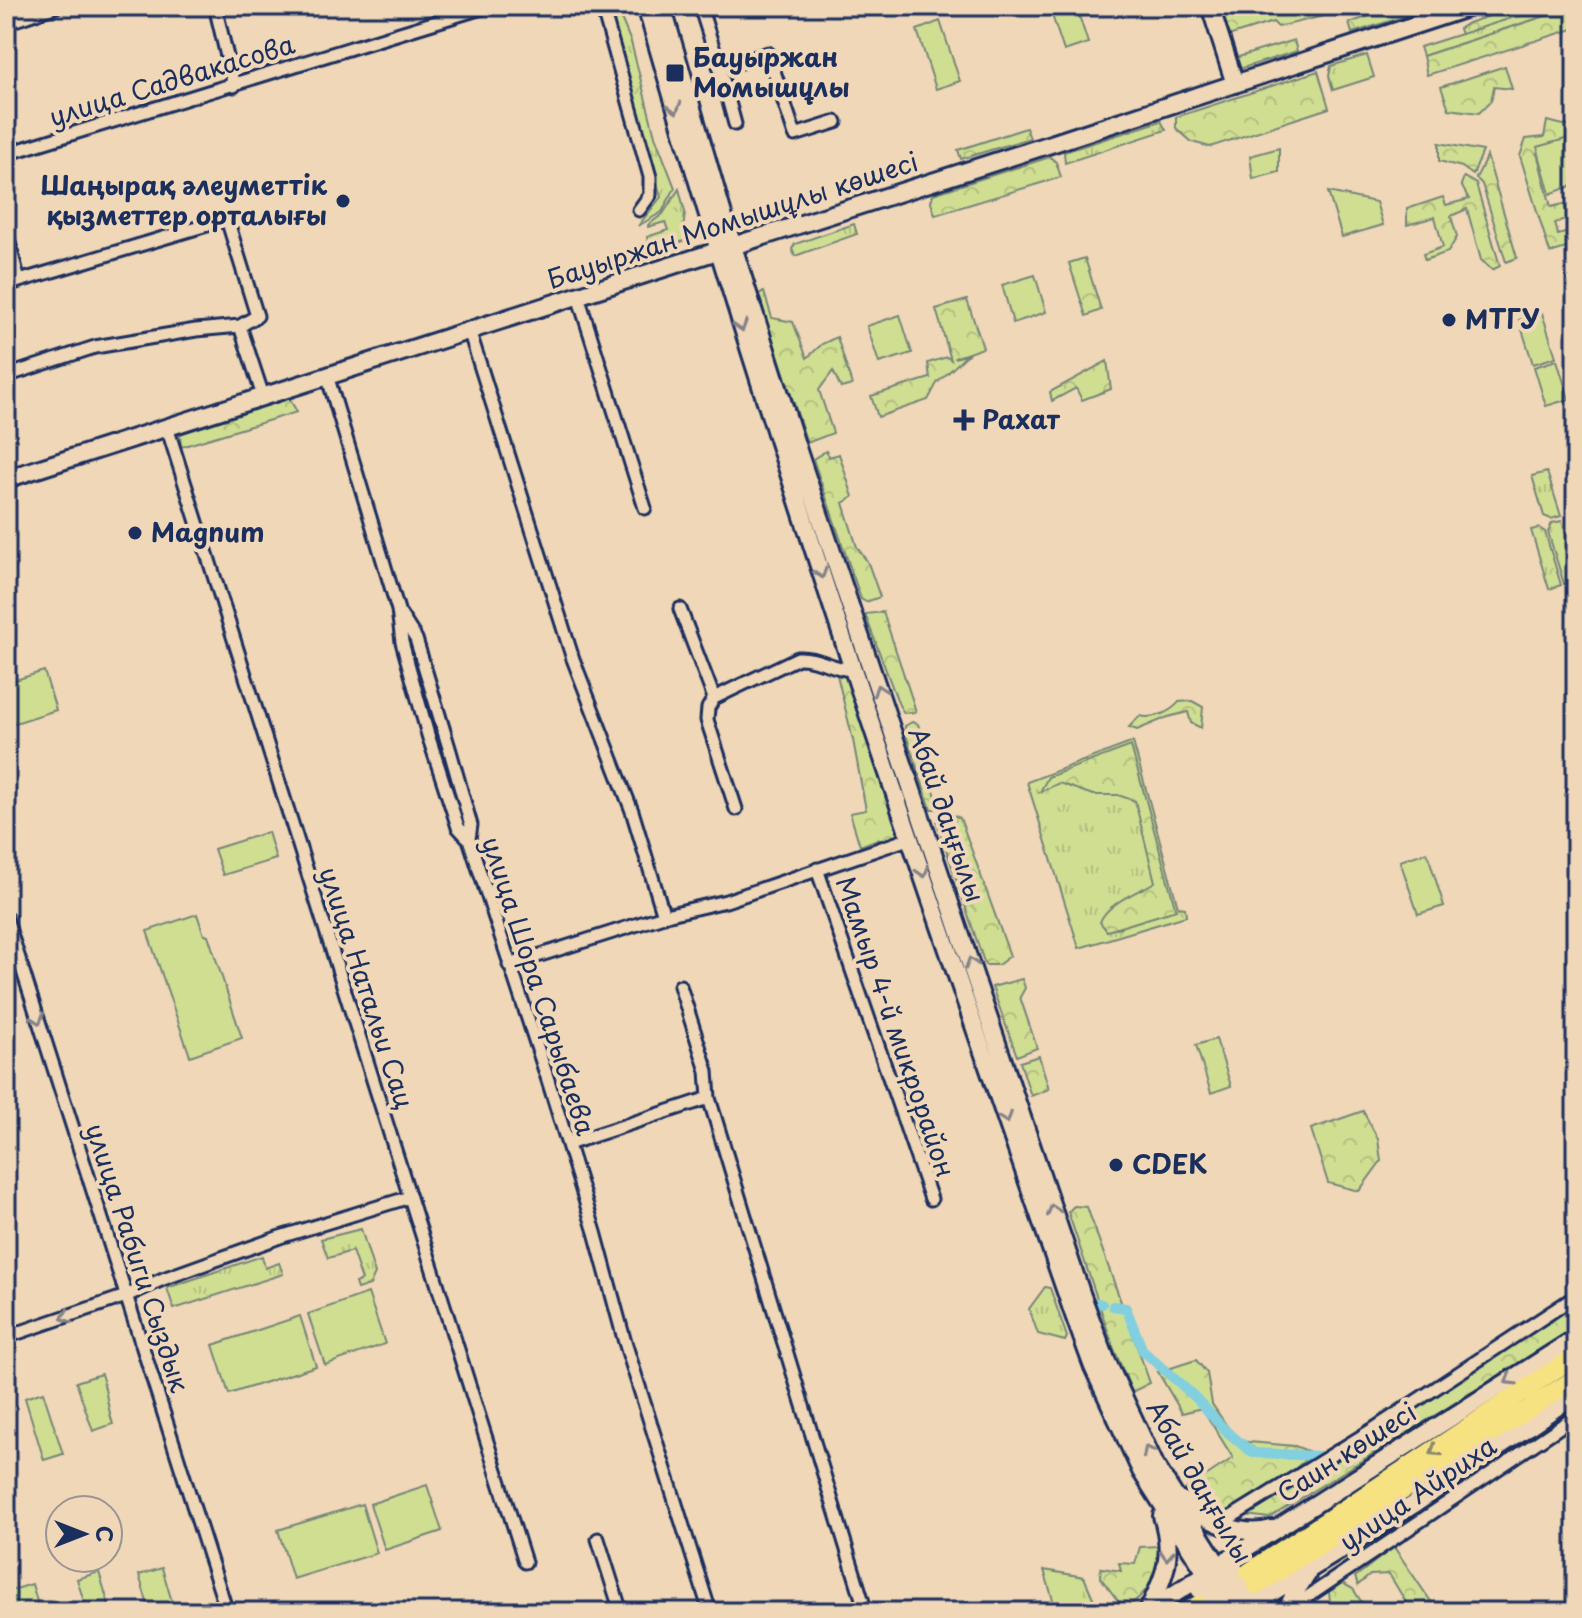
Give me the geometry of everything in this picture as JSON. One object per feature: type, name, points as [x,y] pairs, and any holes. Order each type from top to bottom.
[{"type":"main road","name":"Абай даңғылы","points":[[646,6],[725,249],[853,670],[1093,1367],[1119,1428],[1211,1570],[1247,1601]]},
{"type":"main road","points":[[1210,6],[1235,84]]},
{"type":"main road","name":"Бауыржан Момышұлы көшесі","points":[[6,479],[1473,6]]},
{"type":"main road","name":"Абай даңғылы","points":[[663,10],[725,249],[799,454],[1082,1296],[1163,1492]]},
{"type":"main road","name":"Саин көшесі","points":[[1147,1612],[1576,1338]]},
{"type":"main road","name":"Саин көшесі","points":[[1247,1601],[1576,1356]]},
{"type":"main road","points":[[1247,1601],[1576,1378]]},
{"type":"main road","points":[[1247,1601],[1310,1570],[1512,1449],[1576,1394]]},
{"type":"main road","points":[[1163,1492],[1199,1515],[1220,1524],[1254,1531],[1282,1526]]},
{"type":"main road","points":[[1147,1612],[1166,1574],[1169,1548],[1163,1492]]},
{"type":"main road","points":[[1199,1610],[1211,1570],[1247,1601]]},
{"type":"main road","points":[[1286,1612],[1310,1570]]},
{"type":"street","points":[[6,23],[57,6]]},
{"type":"street","points":[[215,6],[234,86]]},
{"type":"street","name":"улица Садвакасова","points":[[6,154],[488,6]]},
{"type":"street","points":[[602,6],[650,177],[650,195],[639,210]]},
{"type":"street","points":[[663,10],[683,6]]},
{"type":"street","points":[[700,6],[735,124]]},
{"type":"street","points":[[720,69],[768,53],[795,135],[836,122]]},
{"type":"street","points":[[6,285],[227,219],[257,316],[240,326],[95,347],[6,376]]},
{"type":"street","points":[[6,231],[19,281]]},
{"type":"street","points":[[578,296],[645,508]]},
{"type":"street","points":[[240,326],[263,396]]},
{"type":"street","points":[[469,330],[573,659],[632,811],[664,916]]},
{"type":"street","name":"улица Шора Сарыбаева","points":[[327,375],[398,610],[402,642],[428,735],[458,827],[469,839],[568,1144],[624,1339],[710,1612]]},
{"type":"street","name":"улица Натальи Сац","points":[[167,427],[525,1562]]},
{"type":"street","points":[[680,609],[714,698]]},
{"type":"street","points":[[736,809],[707,720],[708,708],[714,698],[798,658],[811,658],[841,670],[853,670]]},
{"type":"street","points":[[509,965],[664,916],[717,904],[911,838]]},
{"type":"street","name":"Мамыр 4-й микрорайон","points":[[817,869],[931,1199]]},
{"type":"street","name":"улица Рабиги Сыздык","points":[[6,918],[227,1612]]},
{"type":"street","points":[[680,986],[707,1071],[709,1098],[866,1612]]},
{"type":"street","points":[[568,1144],[709,1098]]},
{"type":"street","points":[[6,1337],[126,1296],[163,1279],[280,1237],[410,1197]]},
{"type":"street","points":[[1220,1524],[1372,1430],[1576,1296]]},
{"type":"street","name":"улица Айриха","points":[[1286,1612],[1512,1449],[1576,1418]]},
{"type":"street","points":[[598,1539],[621,1612]]},
{"type":"green space","points":[[608,6],[616,6],[631,42],[655,136],[675,188],[662,212],[638,226],[661,197]]},
{"type":"green space","points":[[1049,6],[1076,6],[1088,43],[1064,51]]},
{"type":"green space","points":[[1253,6],[1347,6],[1351,15],[1346,15],[1344,11],[1278,27],[1273,22],[1225,37],[1219,17]]},
{"type":"green space","points":[[1400,6],[1438,6],[1352,33],[1349,23]]},
{"type":"green space","points":[[1520,6],[1549,6],[1461,34],[1459,29],[1468,23]]},
{"type":"green space","points":[[1549,6],[1575,6],[1423,56],[1420,47]]},
{"type":"green space","points":[[1576,6],[1576,28],[1427,75],[1423,56]]},
{"type":"green space","points":[[940,21],[960,81],[936,89],[917,30]]},
{"type":"green space","points":[[1294,40],[1297,51],[1236,70],[1232,59]]},
{"type":"green space","points":[[1367,55],[1374,77],[1333,90],[1329,76],[1331,66]]},
{"type":"green space","points":[[1505,66],[1512,89],[1494,87],[1491,101],[1479,113],[1449,109],[1441,87]]},
{"type":"green space","points":[[1318,71],[1329,108],[1210,147],[1192,142],[1176,128],[1176,117]]},
{"type":"green space","points":[[1161,121],[1166,130],[1065,163],[1064,152]]},
{"type":"green space","points":[[1547,121],[1576,128],[1576,149],[1572,137],[1552,158],[1537,153],[1551,207],[1564,204],[1568,218],[1555,223],[1558,235],[1576,230],[1576,245],[1550,253],[1520,156],[1526,139],[1544,137]]},
{"type":"green space","points":[[1026,128],[1030,138],[961,159],[958,150]]},
{"type":"green space","points":[[1572,137],[1576,151],[1576,184],[1550,194],[1537,147]]},
{"type":"green space","points":[[1439,143],[1483,151],[1473,175],[1462,167],[1439,161]]},
{"type":"green space","points":[[1279,148],[1279,172],[1253,179],[1250,156]]},
{"type":"green space","points":[[1487,156],[1517,258],[1506,262],[1482,184],[1476,178]]},
{"type":"green space","points":[[1050,157],[1056,162],[1061,177],[935,215],[931,202],[933,194]]},
{"type":"green space","points":[[1464,177],[1476,184],[1500,266],[1492,270],[1481,260],[1467,209],[1451,216],[1457,237],[1448,252],[1425,260],[1423,254],[1443,247],[1435,217],[1407,225],[1407,209],[1443,197],[1446,205],[1469,199],[1461,185]]},
{"type":"green space","points":[[679,189],[685,212],[683,231],[687,240],[650,252],[647,237],[668,230],[665,222],[648,225],[663,214]]},
{"type":"green space","points":[[1328,192],[1376,202],[1383,225],[1342,237]]},
{"type":"green space","points":[[854,224],[857,234],[795,256],[792,249],[795,244]]},
{"type":"green space","points":[[1085,258],[1101,310],[1086,316],[1069,263]]},
{"type":"green space","points":[[1035,275],[1046,312],[1013,323],[1002,285]]},
{"type":"green space","points":[[764,292],[772,318],[793,322],[807,358],[822,344],[837,337],[852,385],[841,388],[833,371],[819,390],[833,433],[807,443],[758,294]]},
{"type":"green space","points":[[967,300],[983,348],[954,358],[967,355],[937,383],[928,400],[878,417],[871,396],[930,378],[928,363],[947,357],[951,360],[936,309]]},
{"type":"green space","points":[[1542,313],[1556,357],[1533,364],[1519,320]]},
{"type":"green space","points":[[900,315],[912,353],[879,363],[867,326]]},
{"type":"green space","points":[[1557,360],[1569,399],[1546,406],[1534,367]]},
{"type":"green space","points":[[1107,361],[1111,389],[1082,400],[1076,388],[1052,401],[1050,392]]},
{"type":"green space","points":[[289,398],[297,412],[181,447],[180,434]]},
{"type":"green space","points":[[826,451],[829,457],[839,454],[853,497],[843,503],[857,547],[868,563],[880,597],[866,602],[861,599],[813,459]]},
{"type":"green space","points":[[1547,472],[1561,516],[1551,519],[1544,516],[1532,476]]},
{"type":"green space","points":[[1562,521],[1576,567],[1573,583],[1564,584],[1548,532],[1552,523]]},
{"type":"green space","points":[[1539,528],[1545,532],[1561,585],[1549,589],[1531,530]]},
{"type":"green space","points":[[883,612],[916,712],[904,713],[899,705],[865,614]]},
{"type":"green space","points":[[44,671],[56,710],[6,726],[6,683]]},
{"type":"green space","points":[[837,675],[853,677],[899,813],[899,836],[882,842],[878,839],[860,846],[850,813],[866,810]]},
{"type":"green space","points":[[1192,701],[1203,707],[1201,728],[1191,723],[1188,712],[1137,730],[1129,727],[1140,716],[1156,716],[1179,702]]},
{"type":"green space","points":[[912,722],[918,724],[922,737],[921,750],[940,809],[931,809],[905,732],[905,726]]},
{"type":"green space","points":[[1133,742],[1178,907],[1185,908],[1186,916],[1079,948],[1027,782]]},
{"type":"green space","points":[[1131,746],[1176,910],[1107,931],[1100,922],[1109,909],[1155,882],[1135,801],[1118,795],[1093,795],[1059,783],[1040,792],[1048,777]]},
{"type":"green space","points":[[953,815],[960,818],[1010,956],[998,965],[985,965],[937,822]]},
{"type":"green space","points":[[268,832],[276,859],[223,875],[214,849]]},
{"type":"green space","points":[[1427,852],[1444,906],[1418,914],[1400,861]]},
{"type":"green space","points":[[197,914],[204,935],[208,935],[242,1038],[190,1056],[147,931]]},
{"type":"green space","points":[[1022,979],[1025,988],[1020,997],[1037,1048],[1017,1056],[992,987]]},
{"type":"green space","points":[[1216,1039],[1231,1086],[1211,1093],[1196,1045]]},
{"type":"green space","points":[[1039,1056],[1049,1089],[1031,1096],[1020,1062]]},
{"type":"green space","points":[[1363,1111],[1378,1139],[1381,1161],[1359,1191],[1328,1183],[1311,1129]]},
{"type":"green space","points":[[1074,1206],[1087,1207],[1150,1383],[1132,1392],[1114,1349],[1068,1212]]},
{"type":"green space","points":[[361,1229],[375,1274],[370,1285],[357,1289],[355,1283],[362,1280],[352,1251],[328,1258],[321,1239]]},
{"type":"green space","points":[[262,1256],[265,1268],[279,1263],[283,1274],[174,1309],[167,1288]]},
{"type":"green space","points":[[1045,1287],[1050,1288],[1067,1337],[1065,1341],[1038,1334],[1029,1309]]},
{"type":"green space","points":[[368,1293],[385,1344],[325,1365],[308,1314]]},
{"type":"green space","points":[[1576,1303],[1576,1328],[1269,1518],[1246,1515]]},
{"type":"green space","points":[[300,1316],[316,1366],[229,1394],[213,1345]]},
{"type":"green space","points":[[1196,1360],[1207,1373],[1212,1404],[1237,1441],[1295,1446],[1313,1453],[1288,1475],[1224,1517],[1206,1507],[1186,1489],[1233,1458],[1202,1408],[1182,1413],[1158,1372]]},
{"type":"green space","points":[[101,1374],[113,1424],[93,1431],[76,1382]]},
{"type":"green space","points":[[43,1392],[63,1454],[44,1460],[25,1398]]},
{"type":"green space","points":[[427,1485],[442,1531],[385,1550],[370,1504]]},
{"type":"green space","points":[[362,1504],[377,1553],[293,1579],[278,1530]]},
{"type":"green space","points":[[1159,1546],[1155,1575],[1141,1596],[1125,1610],[1100,1577],[1101,1568],[1121,1571],[1119,1563],[1135,1564],[1140,1547]]},
{"type":"green space","points":[[1394,1547],[1438,1612],[1412,1612],[1389,1574],[1370,1575],[1358,1585],[1355,1577]]},
{"type":"green space","points":[[162,1568],[175,1612],[150,1612],[139,1575]]},
{"type":"green space","points":[[1044,1570],[1084,1577],[1099,1612],[1052,1612],[1056,1610]]},
{"type":"green space","points":[[100,1574],[111,1612],[87,1612],[77,1579]]},
{"type":"green space","points":[[1342,1583],[1353,1589],[1368,1612],[1331,1612],[1329,1592]]},
{"type":"green space","points":[[32,1584],[40,1612],[9,1612],[6,1592]]},
{"type":"waterway","points":[[1094,1302],[1102,1304]]},
{"type":"waterway","points":[[1113,1306],[1126,1308],[1143,1351],[1253,1453],[1319,1456]]},
{"type":"place","name":"Бауыржан Момышұлы","points":[[675,73]]},
{"type":"place","name":"Шаңырақ әлеуметтік қызметтер орталығы","points":[[343,201]]},
{"type":"place","name":"МТГУ","points":[[1449,320]]},
{"type":"place","name":"Рахат","points":[[964,420]]},
{"type":"place","name":"Magnum","points":[[135,533]]},
{"type":"place","name":"CDEK","points":[[1116,1165]]}]
